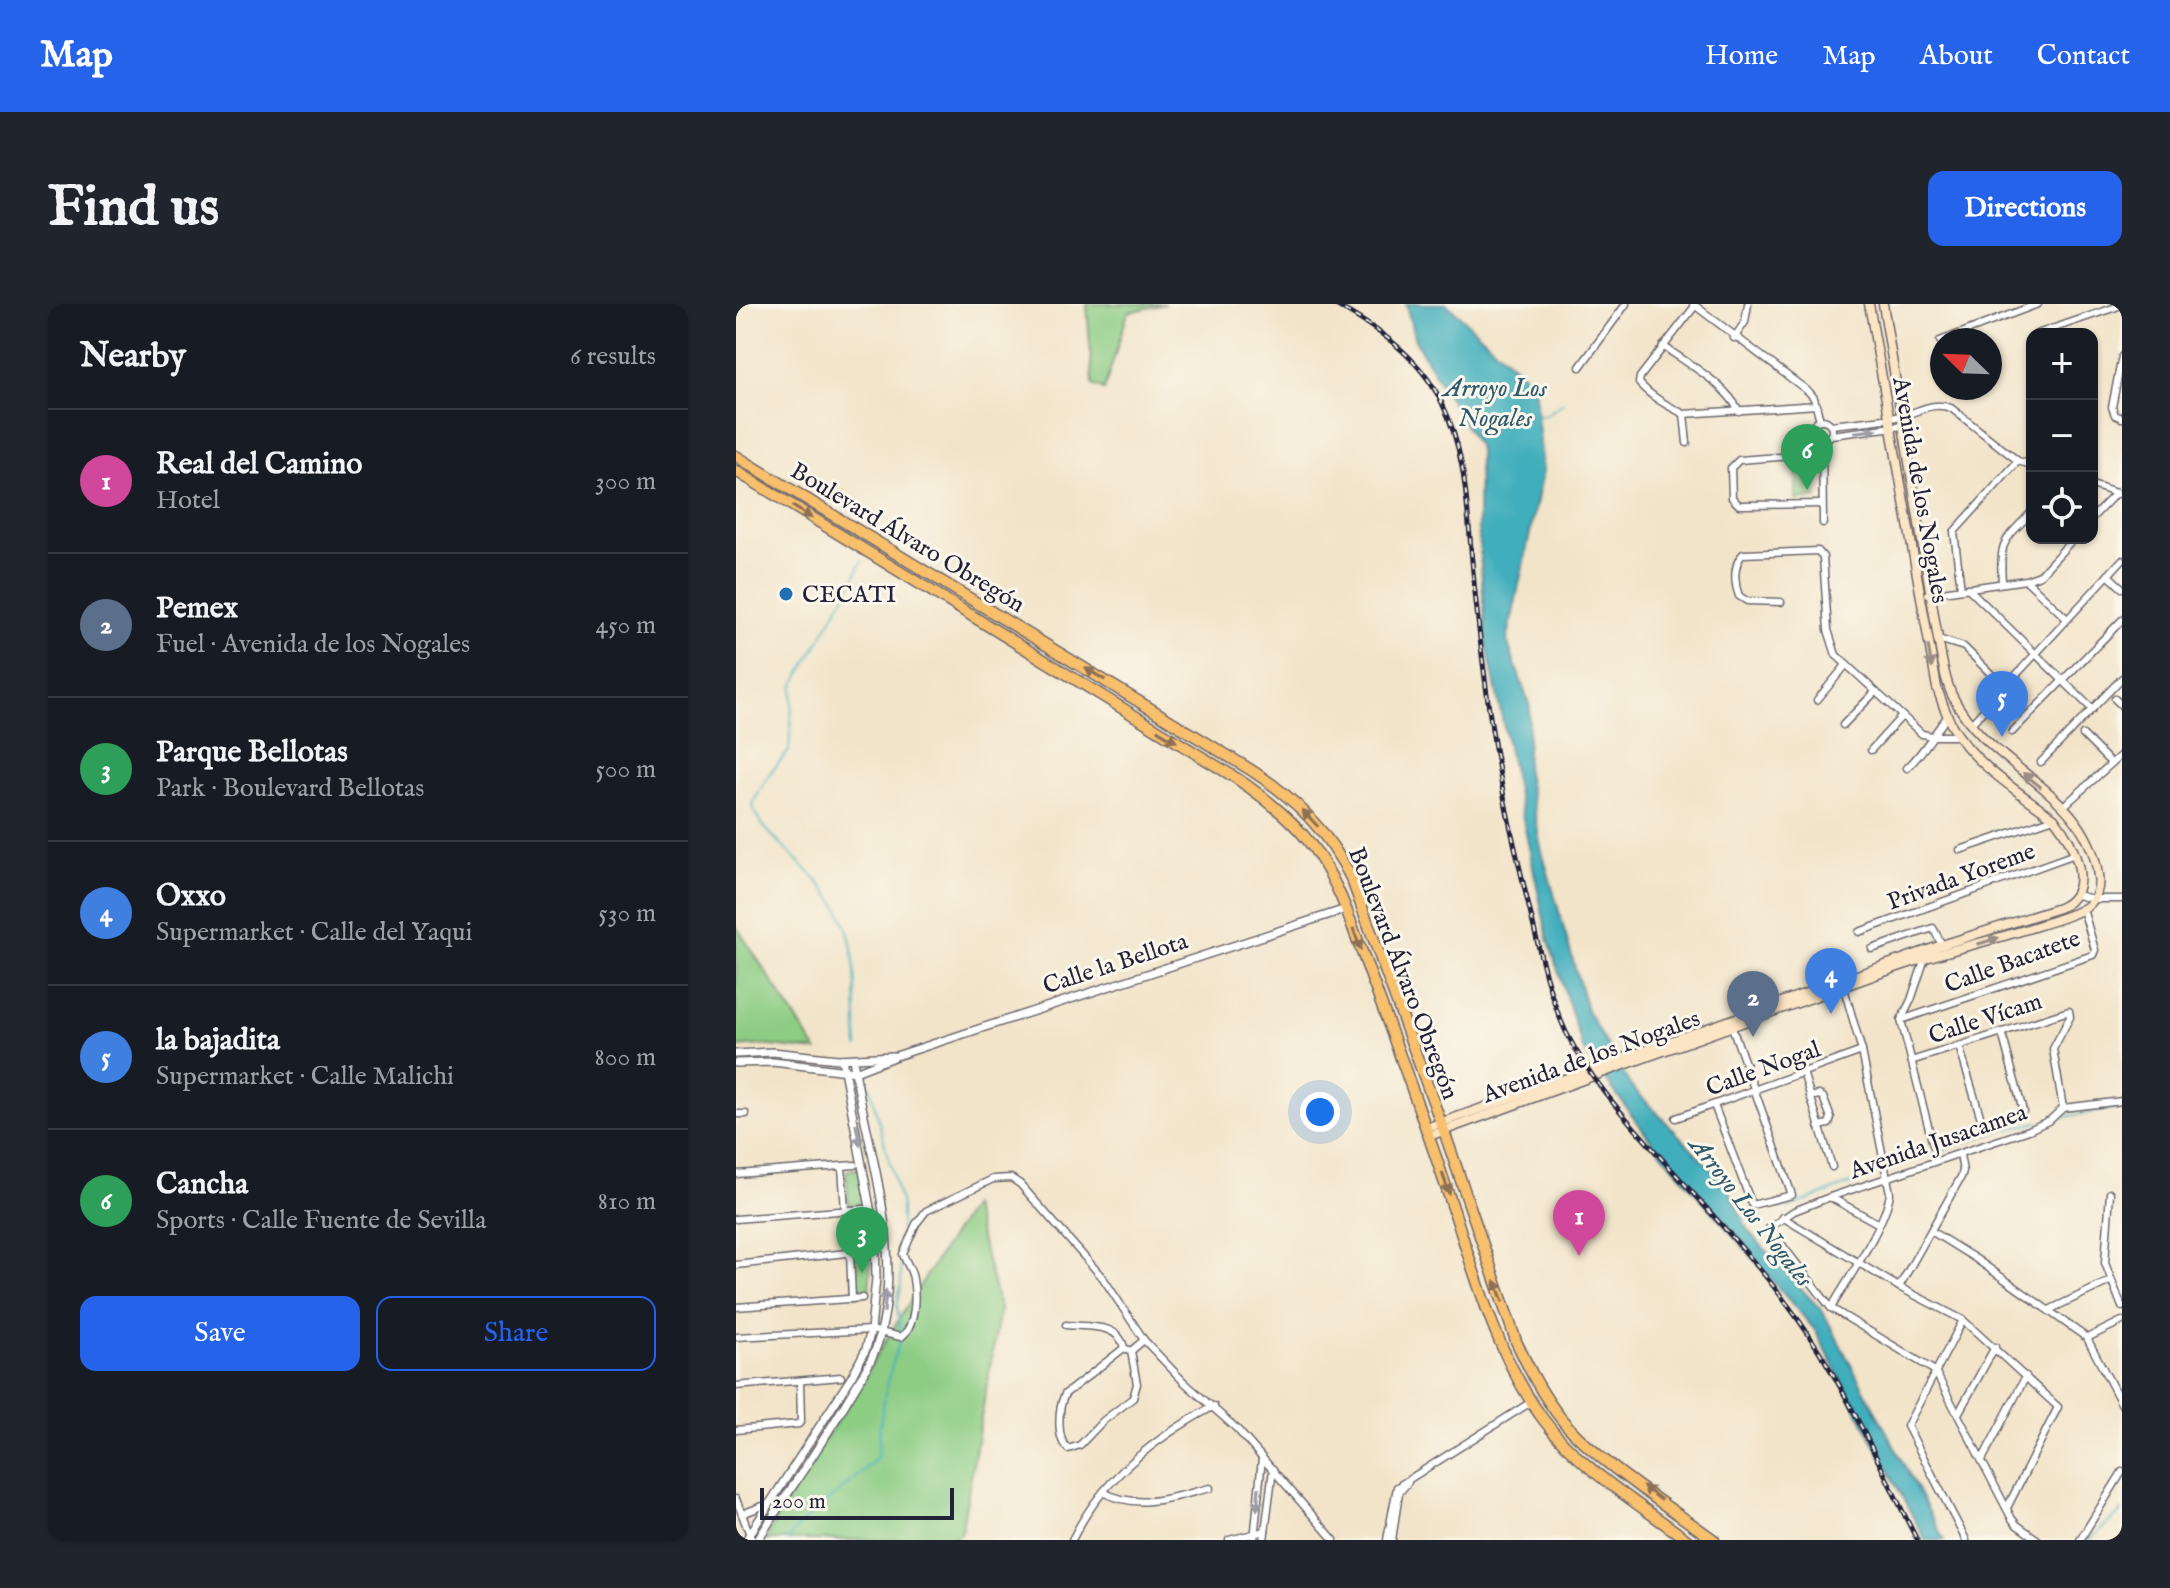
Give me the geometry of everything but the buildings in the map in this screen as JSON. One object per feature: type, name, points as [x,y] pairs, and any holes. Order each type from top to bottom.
[{"type":"highway","name":"Boulevard Álvaro Obregón","points":[[736,456],[1242,764],[1297,803],[1323,831],[1352,880],[1516,1341],[1565,1422],[1601,1456],[1714,1540]]},
{"type":"highway","name":"Boulevard Álvaro Obregón","points":[[736,471],[1286,814],[1312,844],[1346,909],[1428,1132],[1490,1314],[1516,1376],[1531,1402],[1577,1457],[1687,1540]]},
{"type":"main road","name":"Avenida de los Nogales","points":[[1621,1062],[1732,1027],[1942,945],[2059,908],[2077,895],[2080,878],[2067,836],[2054,818],[1987,766],[1959,736],[1948,716],[1933,673],[1869,304]]},
{"type":"main road","name":"Avenida de los Nogales","points":[[1428,1132],[1843,984],[1983,943],[2083,909],[2093,899],[2099,877],[2082,828],[2064,806],[2001,754],[1971,724],[1950,688],[1938,639],[1883,304]]},
{"type":"main road","points":[[2080,878],[2099,877]]},
{"type":"street","points":[[1580,367],[1626,304]]},
{"type":"street","points":[[1734,338],[1745,322],[1748,304]]},
{"type":"street","points":[[1974,328],[2038,304]]},
{"type":"street","points":[[1817,405],[1684,414],[1667,406],[1639,383],[1640,377],[1694,305],[1809,392],[1817,405],[1820,420]]},
{"type":"street","points":[[2055,328],[2122,305]]},
{"type":"street","points":[[1663,346],[1723,390],[1733,399],[1739,411]]},
{"type":"street","points":[[2122,356],[2112,407],[2115,415],[2122,418]]},
{"type":"street","points":[[1820,420],[1831,425],[1901,416],[1934,404],[1951,408],[2018,461],[2026,463]]},
{"type":"street","points":[[1684,414],[1687,443]]},
{"type":"street","points":[[1820,420],[1812,431],[1813,436],[1822,440]]},
{"type":"street","points":[[1831,425],[1831,435]]},
{"type":"street","points":[[1822,440],[1831,435],[1902,426]]},
{"type":"street","points":[[1822,440],[1823,523]]},
{"type":"street","points":[[1821,454],[1739,460],[1731,468],[1732,498],[1739,505],[1822,504]]},
{"type":"street","points":[[2018,461],[1954,532],[1964,589],[2092,709]]},
{"type":"street","points":[[2098,487],[2119,494],[2098,513]]},
{"type":"street","points":[[2002,582],[2002,546],[2026,519]]},
{"type":"street","points":[[1919,595],[2026,580],[2040,575],[2068,544]]},
{"type":"street","points":[[1781,602],[1747,601],[1739,596],[1736,564],[1739,556],[1818,551],[1823,557],[1830,639],[1836,655],[1922,734],[1959,736]]},
{"type":"street","points":[[1971,724],[2122,560]]},
{"type":"street","points":[[2108,575],[2122,588]]},
{"type":"street","points":[[2026,580],[2067,619]]},
{"type":"street","points":[[2012,732],[2122,620]]},
{"type":"street","points":[[1938,639],[1964,647],[2004,687]]},
{"type":"street","points":[[1817,700],[1846,665]]},
{"type":"street","points":[[2041,762],[2122,678]]},
{"type":"street","points":[[1843,725],[1875,692]]},
{"type":"street","points":[[2115,699],[2122,706]]},
{"type":"street","points":[[1871,750],[1902,716]]},
{"type":"street","points":[[1907,768],[1925,751],[1948,716]]},
{"type":"street","points":[[2083,735],[2111,763]]},
{"type":"street","points":[[2064,806],[2122,754]]},
{"type":"street","points":[[1960,850],[2054,818]]},
{"type":"street","name":"Privada Yoreme","points":[[1859,932],[2075,854]]},
{"type":"street","points":[[2077,895],[2093,899],[2122,899]]},
{"type":"street","name":"Calle la Bellota","points":[[855,1072],[1346,909]]},
{"type":"street","name":"Calle Bacatete","points":[[1901,1020],[2093,955],[2095,950],[2083,909]]},
{"type":"street","points":[[1872,949],[1933,928],[1942,945]]},
{"type":"street","points":[[1925,958],[1901,1020],[1933,1145]]},
{"type":"street","points":[[1843,984],[1862,1051],[1889,1176],[1889,1200],[1879,1224],[1831,1308],[1935,1371],[2017,1525],[2034,1539]]},
{"type":"street","name":"Calle Vícam","points":[[1911,1061],[2069,1011],[2070,1017],[2053,1049],[2063,1108]]},
{"type":"street","points":[[1714,1105],[1752,1205],[1792,1195],[1732,1027]]},
{"type":"street","points":[[2002,1033],[2023,1111]]},
{"type":"street","points":[[1959,1046],[1982,1122]]},
{"type":"street","name":"Calle Nogal","points":[[1676,1118],[1862,1051]]},
{"type":"street","name":"Calle la Bellota","points":[[736,1054],[772,1052],[842,1059],[896,1056]]},
{"type":"street","points":[[751,1539],[772,1503],[819,1439],[866,1349],[871,1330],[876,1249],[842,1059]]},
{"type":"street","points":[[751,1539],[861,1378],[876,1350],[881,1332],[887,1248],[853,1059]]},
{"type":"street","points":[[736,1063],[773,1062],[855,1072]]},
{"type":"street","points":[[1803,1072],[1832,1167]]},
{"type":"street","points":[[1810,1097],[1822,1096],[1828,1108],[1830,1122],[1819,1126]]},
{"type":"street","name":"Avenida Jusacamea","points":[[1831,1308],[1769,1228],[1782,1217],[1889,1176],[2029,1130],[2050,1120],[2063,1108],[2122,1101]]},
{"type":"street","points":[[736,1114],[746,1114]]},
{"type":"street","points":[[1899,1287],[1963,1173],[1960,1155]]},
{"type":"street","points":[[736,1174],[873,1162]]},
{"type":"street","points":[[842,1167],[845,1211]]},
{"type":"street","points":[[736,1337],[871,1330],[901,1337],[912,1324],[914,1280],[903,1254],[920,1217],[1001,1177],[1011,1178],[1020,1184],[1103,1278],[1144,1340],[1184,1382],[1214,1406],[1334,1540]]},
{"type":"street","points":[[2110,1193],[2105,1257],[2110,1281],[2122,1307]]},
{"type":"street","points":[[1830,1197],[1879,1224]]},
{"type":"street","points":[[736,1219],[881,1206]]},
{"type":"street","points":[[1782,1217],[1899,1287],[1963,1320],[2058,1407],[2007,1508]]},
{"type":"street","points":[[1931,1231],[2087,1338],[2122,1405]]},
{"type":"street","points":[[876,1249],[887,1248]]},
{"type":"street","points":[[736,1265],[865,1251]]},
{"type":"street","points":[[850,1253],[852,1299]]},
{"type":"street","points":[[2049,1310],[2110,1281]]},
{"type":"street","points":[[736,1307],[862,1298]]},
{"type":"street","points":[[1963,1320],[1908,1420],[1907,1428],[1966,1540]]},
{"type":"street","points":[[2087,1338],[2122,1321]]},
{"type":"street","points":[[1066,1325],[1113,1331],[1122,1338],[1128,1349],[1137,1384],[1133,1398],[1103,1421],[1080,1445],[1068,1449],[1060,1438],[1063,1397],[1128,1349],[1144,1340]]},
{"type":"street","points":[[1958,1414],[1995,1347]]},
{"type":"street","points":[[1982,1460],[2026,1376]]},
{"type":"street","points":[[736,1386],[841,1377]]},
{"type":"street","points":[[851,1378],[861,1378]]},
{"type":"street","points":[[736,1430],[799,1424],[800,1381]]},
{"type":"street","points":[[1390,1540],[1395,1490],[1531,1402]]},
{"type":"street","points":[[1072,1540],[1103,1492],[1144,1450],[1176,1427],[1214,1406]]},
{"type":"street","points":[[1254,1536],[1262,1458]]},
{"type":"street","points":[[1264,1540],[1273,1469]]},
{"type":"street","points":[[2080,1540],[2122,1472]]},
{"type":"street","points":[[1103,1492],[1120,1501],[1135,1503],[1210,1488]]},
{"type":"street","points":[[736,1499],[751,1539]]},
{"type":"street","points":[[742,1514],[772,1503]]},
{"type":"street","points":[[1229,1540],[1265,1531]]},
{"type":"green space","points":[[1087,304],[1166,304],[1128,312],[1104,390],[1093,385]]},
{"type":"green space","points":[[1814,461],[1817,498],[1796,500],[1797,462]]},
{"type":"green space","points":[[736,926],[817,1051],[762,1045],[736,1047]]},
{"type":"green space","points":[[860,1168],[866,1204],[849,1207],[846,1171]]},
{"type":"green space","points":[[972,1206],[1000,1309],[961,1533],[951,1540],[766,1540],[790,1493]]},
{"type":"green space","points":[[872,1252],[869,1293],[855,1295],[853,1253]]},
{"type":"water","name":"Arroyo Los Nogales","points":[[1406,304],[1447,304],[1534,385],[1543,472],[1507,641],[1530,707],[1526,767],[1541,848],[1587,1010],[1630,1085],[1727,1185],[1748,1231],[1823,1312],[1944,1540],[1925,1540],[1815,1330],[1653,1143],[1583,1049],[1548,939],[1487,646],[1478,526],[1479,449],[1415,340]]},
{"type":"waterway","points":[[1536,416],[1546,415],[1563,403]]},
{"type":"waterway","points":[[858,1047],[853,952],[843,917],[826,891],[762,824],[754,812],[753,803],[770,773],[789,751],[793,687],[862,560]]},
{"type":"waterway","points":[[868,1081],[901,1205],[901,1286],[897,1306],[901,1334]]},
{"type":"waterway","points":[[2056,1118],[2122,1108]]},
{"type":"waterway","points":[[1903,1164],[1993,1133],[2038,1122]]},
{"type":"waterway","points":[[1787,1208],[1879,1173]]},
{"type":"waterway","points":[[1740,1218],[1764,1218]]},
{"type":"waterway","points":[[787,1540],[878,1456],[884,1397],[900,1340]]},
{"type":"waterway","points":[[2089,1540],[2122,1511]]},
{"type":"railway","points":[[1334,304],[1381,333],[1421,370],[1441,401],[1456,439],[1464,479],[1497,760],[1543,967],[1566,1032],[1594,1079],[1744,1251],[1813,1341],[1846,1397],[1917,1540]]},
{"type":"place","name":"Cancha","points":[[1807,490]]},
{"type":"place","name":"CECATI","points":[[786,594]]},
{"type":"place","name":"la bajadita","points":[[2002,737]]},
{"type":"place","name":"Oxxo","points":[[1831,1014]]},
{"type":"place","name":"Pemex","points":[[1753,1037]]},
{"type":"place","name":"Real del Camino","points":[[1579,1256]]},
{"type":"place","name":"Parque Bellotas","points":[[862,1273]]}]
